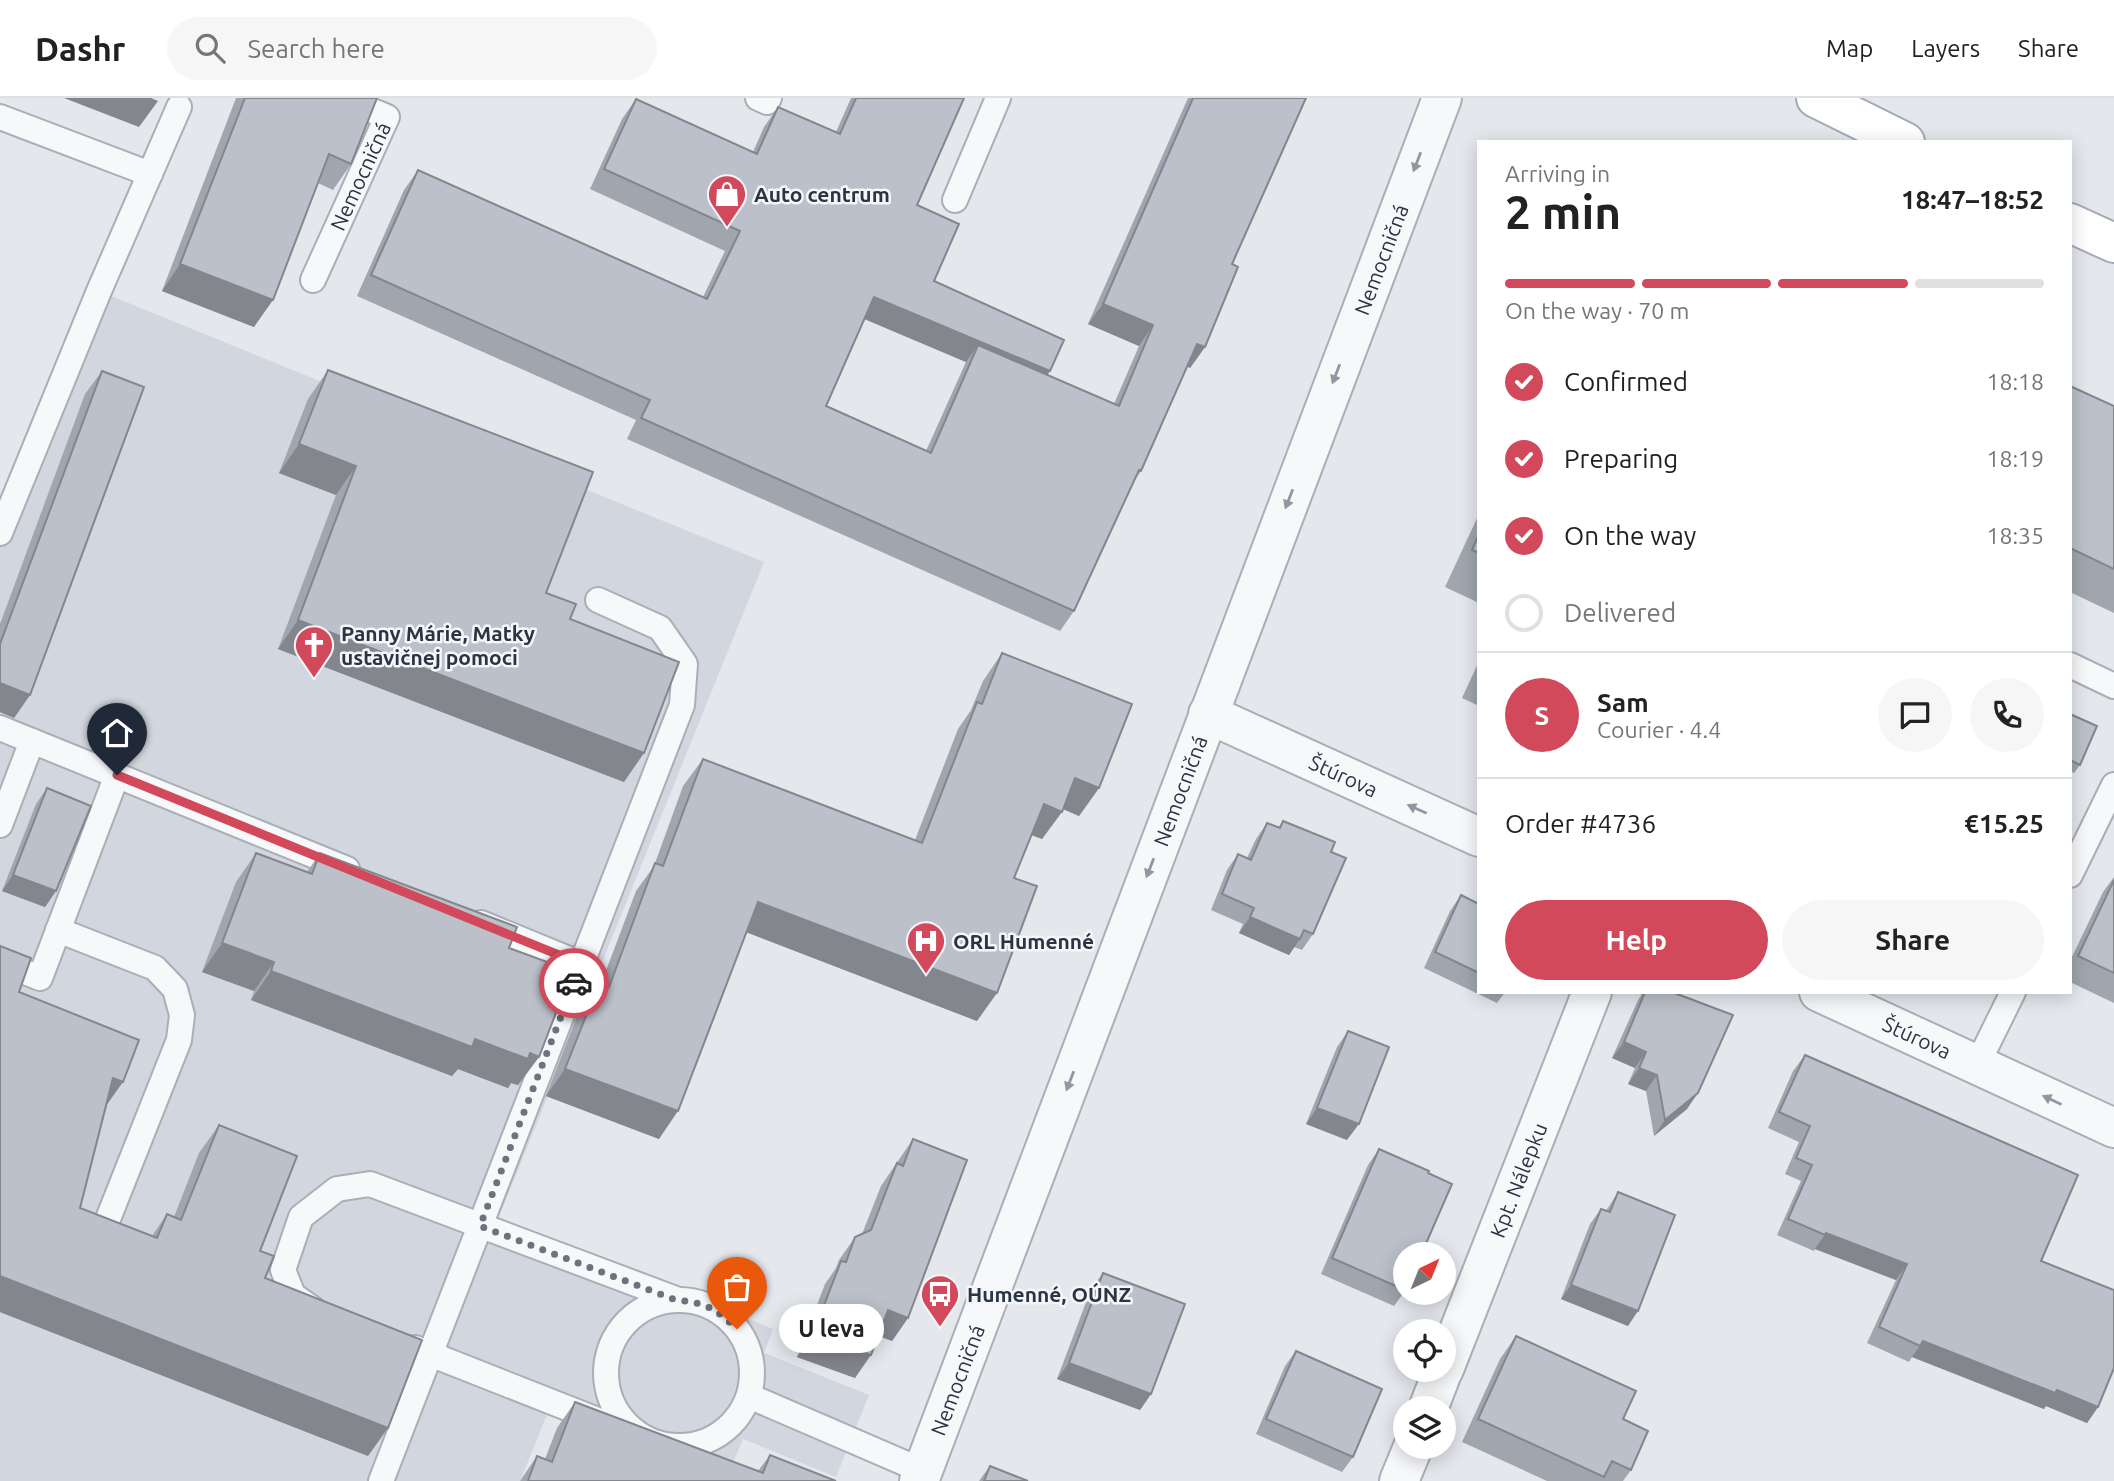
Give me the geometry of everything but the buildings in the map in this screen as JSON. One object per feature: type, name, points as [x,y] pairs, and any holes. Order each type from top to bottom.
[{"type":"main road","points":[[1816,98],[1901,140]]},
{"type":"main road","points":[[2072,224],[2114,243]]},
{"type":"street","name":"Nemocničná","points":[[921,1476],[1442,98]]},
{"type":"street","name":"Štúrova","points":[[1208,714],[1477,836]]},
{"type":"street","name":"Kpt. Nálepku","points":[[1456,1336],[1591,994]]},
{"type":"street","name":"Štúrova","points":[[1823,994],[2114,1128]]},
{"type":"street","points":[[1399,1481],[1408,1459]]},
{"type":"lane","name":"Nemocničná","points":[[313,280],[387,117],[342,98]]},
{"type":"lane","points":[[758,98],[767,102],[769,98]]},
{"type":"lane","points":[[955,200],[998,98]]},
{"type":"lane","points":[[0,533],[178,107]]},
{"type":"lane","points":[[0,117],[150,174]]},
{"type":"lane","points":[[381,1481],[682,705],[685,664],[660,628],[598,600]]},
{"type":"lane","points":[[2072,666],[2114,687]]},
{"type":"lane","points":[[0,728],[362,875]]},
{"type":"lane","points":[[0,825],[32,741]]},
{"type":"lane","points":[[0,962],[40,978],[117,775]]},
{"type":"lane","points":[[2072,871],[2114,785]]},
{"type":"lane","points":[[465,917],[581,964]]},
{"type":"lane","points":[[58,930],[155,968],[175,989],[182,1014],[179,1040],[104,1229]]},
{"type":"lane","name":"Štúrova","points":[[1977,1065],[2012,994]]},
{"type":"lane","points":[[329,1316],[293,1295],[283,1270],[300,1217],[337,1189],[370,1184],[676,1300],[700,1303],[720,1313],[737,1329],[748,1350],[752,1373],[749,1396],[737,1418],[719,1434],[695,1444],[670,1446],[392,1340]]},
{"type":"lane","points":[[646,1439],[626,1424],[612,1403],[606,1378],[608,1354],[617,1332],[633,1315],[653,1304],[676,1300]]},
{"type":"lane","points":[[749,1396],[921,1476]]},
{"type":"shaded area","points":[[99,291],[764,562],[499,1217],[773,1329],[764,1353],[869,1395],[836,1477],[743,1439],[726,1479],[550,1407],[520,1481],[0,1481],[0,537]]},
{"type":"way so far","points":[[574,983],[480,1226],[676,1300],[700,1303],[720,1313],[737,1329]]},
{"type":"place","name":"Auto centrum","points":[[727,228]]},
{"type":"place","name":"Panny Márie, Matky ustavičnej pomoci","points":[[314,679]]},
{"type":"place","name":"ORL Humenné","points":[[926,975]]},
{"type":"place","name":"Humenné, OÚNZ","points":[[940,1328]]},
{"type":"place","name":"U leva","points":[[737,1329]]},
{"type":"route","points":[[117,775],[581,964],[574,983]]}]
